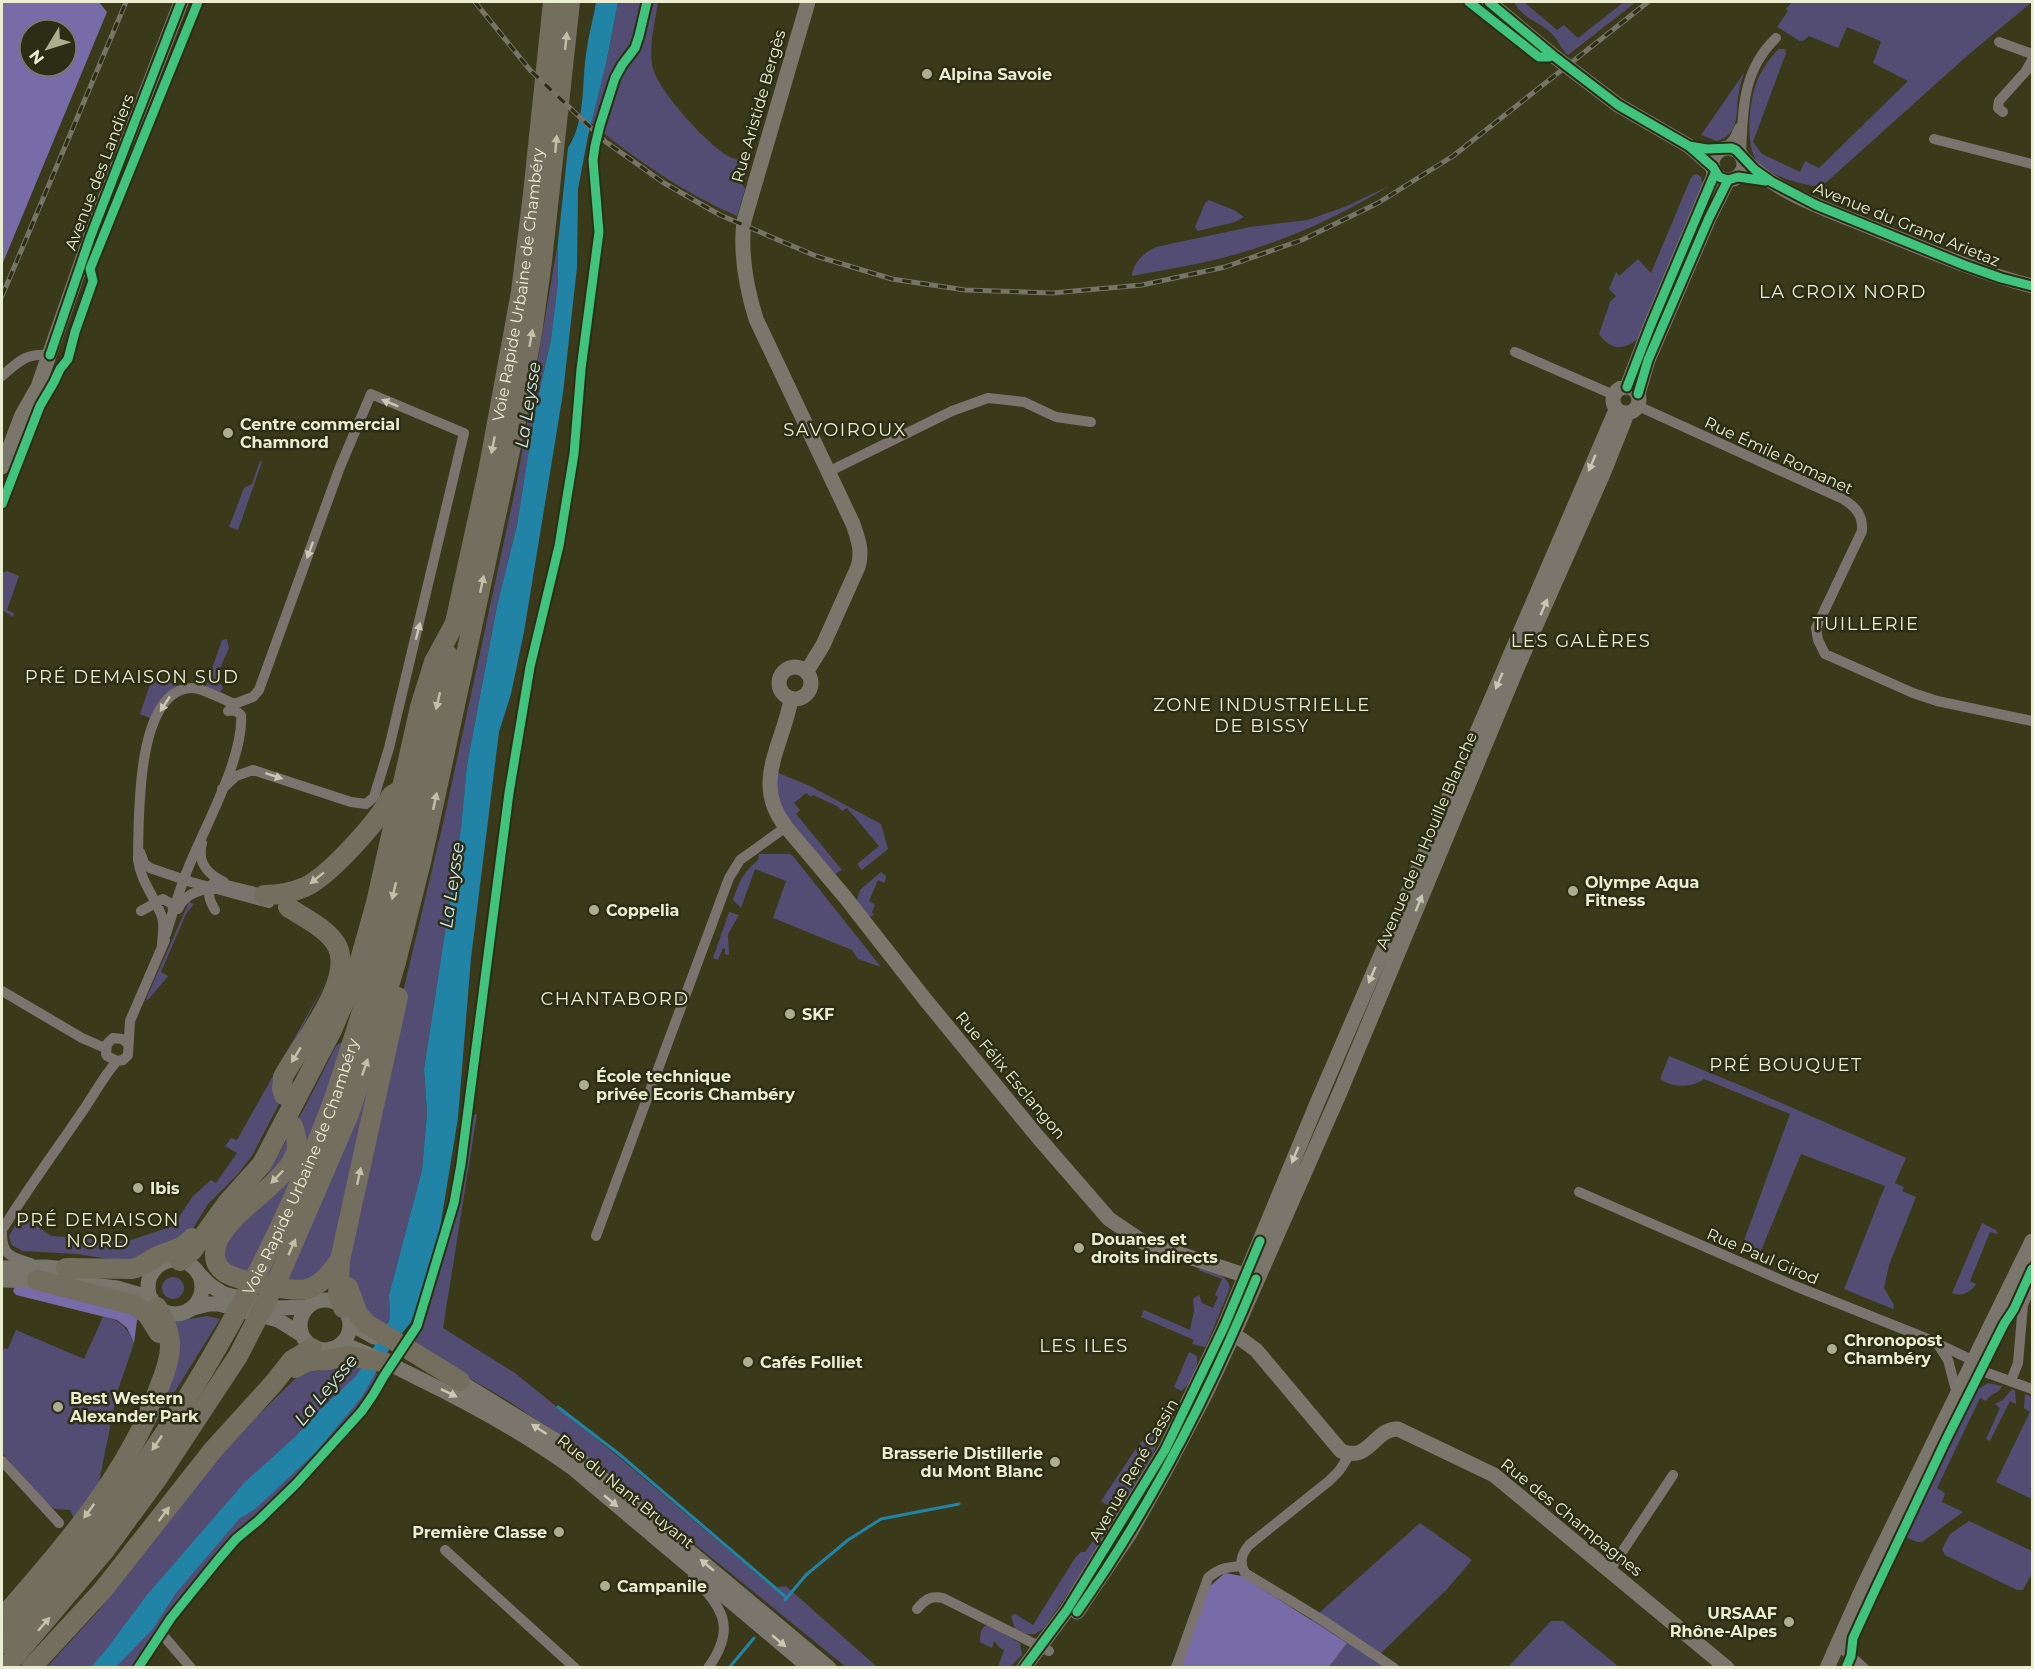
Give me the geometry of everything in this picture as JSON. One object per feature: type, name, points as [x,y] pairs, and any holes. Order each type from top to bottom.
[{"type":"highway","name":"Voie Rapide Urbaine de Chambéry","points":[[2,1644],[69,1567],[136,1474],[192,1388],[264,1265],[327,1119],[362,1014],[391,903],[488,472],[521,292],[553,2]]},
{"type":"highway","name":"Voie Rapide Urbaine de Chambéry","points":[[5,1668],[105,1550],[157,1479],[238,1356],[280,1274],[349,1114],[393,973],[422,858],[513,436],[540,282],[570,2]]},
{"type":"highway","points":[[189,1266],[203,1250],[220,1220],[245,1189],[272,1148],[356,974],[367,937],[420,708],[434,662],[455,623]]},
{"type":"highway","points":[[274,902],[311,884],[362,836],[381,814],[391,796],[400,789]]},
{"type":"highway","points":[[422,858],[404,972],[348,1234],[340,1260],[339,1294],[355,1321],[460,1381]]},
{"type":"highway","points":[[274,902],[319,917],[335,929],[334,942],[341,965],[339,982],[332,997],[283,1077],[284,1095]]},
{"type":"highway","points":[[336,938],[348,954],[349,971],[340,1011]]},
{"type":"highway","points":[[293,1125],[297,1149],[289,1165],[223,1231],[218,1240],[215,1255],[217,1264],[223,1271],[226,1292],[284,1306],[321,1282],[340,1260]]},
{"type":"highway","points":[[66,1268],[132,1269],[180,1248],[190,1241],[216,1205],[236,1184],[251,1177]]},
{"type":"highway","points":[[348,1234],[348,1288],[358,1314],[355,1321]]},
{"type":"highway","points":[[41,1274],[143,1310],[152,1319],[160,1334],[166,1368]]},
{"type":"highway","points":[[2,1618],[75,1530],[120,1466],[150,1416],[170,1351],[169,1336],[164,1320],[154,1303]]},
{"type":"highway","points":[[37,1661],[102,1591],[213,1450],[273,1384],[307,1341]]},
{"type":"highway","points":[[273,1384],[305,1362],[346,1349],[360,1357],[392,1365]]},
{"type":"highway","points":[[37,1661],[142,1520],[188,1445],[238,1356]]},
{"type":"main road","name":"Avenue des Landiers","points":[[2,467],[22,415],[38,387],[50,356],[90,238],[181,2]]},
{"type":"main road","name":"Rue Aristide Bergès","points":[[807,671],[823,645],[858,567],[861,554],[860,542],[756,319],[748,293],[743,264],[743,227],[808,2]]},
{"type":"main road","points":[[1490,2],[1555,57],[1618,105],[1689,146],[1723,174]]},
{"type":"main road","points":[[1689,146],[1724,149]]},
{"type":"main road","points":[[1723,174],[1714,156],[1724,149]]},
{"type":"main road","name":"Avenue du Grand Arietaz","points":[[1724,149],[1737,150],[1755,170],[1772,182],[1816,204],[1964,265],[2032,286]]},
{"type":"main road","points":[[1723,174],[1744,168],[1742,155]]},
{"type":"main road","name":"Avenue du Grand Arietaz","points":[[1723,174],[1772,182]]},
{"type":"main road","name":"Avenue de la Houille Blanche","points":[[1251,1277],[1313,1111],[1627,401],[1650,327],[1723,174]]},
{"type":"main road","points":[[793,666],[807,671],[812,681],[810,691],[801,698],[791,699],[780,689],[781,674],[793,666]]},
{"type":"main road","name":"Rue Félix Esclangon","points":[[791,699],[769,779],[771,800],[786,827],[1037,1136],[1109,1219],[1143,1242],[1251,1277]]},
{"type":"main road","points":[[1827,1668],[1873,1566],[2032,1241]]},
{"type":"main road","points":[[154,1303],[149,1286],[152,1274],[167,1262],[189,1266],[210,1285],[226,1292],[284,1306],[307,1307]]},
{"type":"main road","points":[[2,1268],[134,1292],[174,1314],[187,1312],[198,1302],[202,1288],[189,1266]]},
{"type":"main road","points":[[2,1280],[66,1268],[129,1277],[152,1274]]},
{"type":"main road","name":"Avenue René Cassin","points":[[1024,1668],[1045,1649],[1102,1577],[1130,1533],[1206,1393],[1251,1277]]},
{"type":"main road","points":[[193,1308],[209,1304],[226,1292]]},
{"type":"main road","points":[[284,1306],[307,1341],[330,1350],[346,1349],[349,1333],[355,1321],[338,1304],[326,1300],[313,1303],[307,1307],[300,1320],[307,1341]]},
{"type":"main road","points":[[1229,1330],[1256,1350],[1341,1451],[1350,1454]]},
{"type":"main road","name":"Rue du Nant Bruyant","points":[[392,1365],[472,1404],[543,1447],[574,1469],[808,1666]]},
{"type":"main road","name":"Rue du Nant Bruyant","points":[[460,1381],[561,1444],[829,1668]]},
{"type":"main road","name":"Rue des Champagnes","points":[[1350,1454],[1363,1451],[1392,1429],[1410,1433],[1494,1475],[1727,1668]]},
{"type":"main road","name":"Avenue René Cassin","points":[[1036,1668],[1045,1649]]},
{"type":"street","points":[[1742,155],[1742,122],[1747,85],[1769,44],[1776,38]]},
{"type":"street","points":[[1999,42],[2032,54]]},
{"type":"street","points":[[2003,112],[1998,108],[1999,101],[2026,71],[2032,60]]},
{"type":"street","points":[[1724,149],[1734,139],[1742,122]]},
{"type":"street","points":[[1934,139],[2032,164]]},
{"type":"street","points":[[1515,352],[1627,401]]},
{"type":"street","points":[[2,376],[28,356],[50,356]]},
{"type":"street","points":[[162,946],[163,923],[140,872],[139,850],[140,780],[145,753],[163,704],[173,693],[193,687],[234,704],[253,697],[259,690],[340,467],[371,394],[464,433],[389,748],[374,797],[366,804],[351,802],[253,770],[236,776],[222,789]]},
{"type":"street","points":[[828,472],[944,415],[988,398],[1012,399],[1056,417],[1091,422]]},
{"type":"street","name":"Rue Émile Romanet","points":[[1627,401],[1843,499],[1858,511],[1863,521],[1862,531],[1816,628],[1818,640],[1825,654],[1913,693],[1937,701],[2032,721]]},
{"type":"street","points":[[162,946],[183,880],[222,789],[242,728],[239,711],[228,711]]},
{"type":"street","points":[[208,824],[200,850],[206,870],[236,887],[274,902]]},
{"type":"street","points":[[596,1236],[729,878],[740,860],[786,827]]},
{"type":"street","points":[[139,850],[144,862],[150,868],[209,888],[274,902]]},
{"type":"street","points":[[2,991],[110,1055],[123,1060],[128,1055],[130,1021],[183,900],[193,893],[209,888],[216,882],[236,887]]},
{"type":"street","points":[[209,888],[209,898],[215,910]]},
{"type":"street","points":[[163,923],[145,913],[163,899],[172,904],[173,910]]},
{"type":"street","points":[[115,1038],[130,1021]]},
{"type":"street","points":[[41,1274],[8,1254],[2,1240],[2,1230],[106,1074],[110,1055],[109,1040],[123,1039],[128,1044]]},
{"type":"street","name":"Rue Paul Girod","points":[[1579,1192],[1802,1289],[1936,1343],[1973,1364],[2032,1389]]},
{"type":"street","points":[[2011,1381],[2018,1363],[2023,1305],[2032,1284]]},
{"type":"street","points":[[1936,1343],[1948,1360],[1957,1394]]},
{"type":"street","points":[[1350,1454],[1343,1467],[1334,1476],[1249,1545],[1242,1557],[1242,1566],[1245,1573],[1324,1621],[1394,1668]]},
{"type":"street","points":[[2,1461],[59,1523]]},
{"type":"street","points":[[1610,1570],[1673,1475]]},
{"type":"street","points":[[656,1538],[714,1600],[720,1610],[723,1641],[708,1668]]},
{"type":"street","points":[[445,1550],[575,1668]]},
{"type":"street","points":[[1176,1668],[1208,1578],[1226,1567],[1242,1566]]},
{"type":"street","points":[[917,1609],[934,1596],[943,1598],[1045,1649]]},
{"type":"street","points":[[162,1634],[191,1668]]},
{"type":"street","name":"Rue du Nant Bruyant","points":[[789,1634],[834,1668]]},
{"type":"street","points":[[1837,1644],[1863,1668]]},
{"type":"shaded area","points":[[2,2],[99,2],[107,12],[2,265]]},
{"type":"shaded area","points":[[618,2],[658,2],[651,50],[652,65],[672,101],[696,128],[719,150],[734,159],[745,161],[740,180],[745,189],[737,216],[661,175],[591,123]]},
{"type":"shaded area","points":[[1514,2],[1524,2],[1557,30],[1564,25],[1578,38],[1624,2],[1636,2],[1568,55],[1550,32],[1526,16]]},
{"type":"shaded area","points":[[1792,2],[2032,2],[1968,55],[1821,187],[1797,183],[1781,177],[1760,165],[1755,158],[1749,126],[1751,103],[1758,79],[1772,56],[1779,49],[1785,49],[1786,53],[1753,142],[1762,154],[1800,172],[1805,161],[1819,168],[1908,81],[1873,63],[1881,42],[1847,27],[1838,48],[1809,36],[1800,41],[1777,27]]},
{"type":"shaded area","points":[[1744,73],[1733,129],[1717,141],[1701,135]]},
{"type":"shaded area","points":[[1697,174],[1701,177],[1703,185],[1638,339],[1627,346],[1612,346],[1599,334],[1610,302],[1616,296],[1609,289],[1616,272],[1619,276],[1638,259],[1651,273],[1690,180],[1693,175]]},
{"type":"shaded area","points":[[1389,186],[1330,218],[1269,244],[1214,260],[1132,276],[1134,266],[1140,258],[1156,247],[1250,227],[1308,220],[1347,206]]},
{"type":"shaded area","points":[[1209,200],[1234,210],[1244,217],[1235,222],[1198,231],[1195,227],[1205,203]]},
{"type":"shaded area","points":[[558,242],[558,282],[551,339],[535,412],[517,525],[497,606],[467,765],[461,828],[424,1069],[427,1113],[422,1170],[389,1295],[390,1319],[385,1326],[334,1286],[233,1274],[223,1255],[224,1244],[239,1226],[336,1046],[402,996],[445,815],[517,481]]},
{"type":"shaded area","points":[[260,461],[262,462],[238,530],[229,527],[244,488],[252,484]]},
{"type":"shaded area","points":[[7,571],[19,576],[7,610],[14,613],[13,617],[2,610],[2,573]]},
{"type":"shaded area","points":[[227,639],[229,648],[216,677],[223,688],[220,692],[206,686],[222,640]]},
{"type":"shaded area","points":[[153,676],[179,686],[163,697],[153,719],[140,714]]},
{"type":"shaded area","points":[[776,772],[810,786],[881,824],[888,849],[862,870],[857,864],[879,846],[847,808],[842,811],[837,806],[806,793],[794,803],[800,810],[796,814],[842,870],[835,874],[776,805]]},
{"type":"shaded area","points":[[759,854],[790,854],[793,856],[881,967],[858,959],[852,950],[773,918],[786,881],[755,869],[741,908],[733,900],[743,877],[758,860]]},
{"type":"shaded area","points":[[881,872],[886,876],[885,883],[878,880],[869,901],[875,905],[872,912],[874,915],[870,917],[856,903],[860,890]]},
{"type":"shaded area","points":[[189,902],[194,904],[186,914],[161,972],[168,976],[148,1000],[146,999]]},
{"type":"shaded area","points":[[729,912],[739,915],[728,934],[729,955],[725,954],[723,948],[718,960],[713,958]]},
{"type":"shaded area","points":[[327,980],[273,1083],[279,1104],[253,1154],[238,1174],[208,1204],[187,1238],[152,1248],[138,1258],[126,1262],[78,1254],[22,1251],[12,1245],[9,1236],[21,1215],[51,1236],[128,1241],[173,1226],[193,1196],[211,1180],[216,1183],[237,1153],[225,1146],[231,1138],[237,1140]]},
{"type":"shaded area","points":[[1669,1056],[1906,1158],[1895,1183],[1904,1187],[1902,1191],[1916,1197],[1889,1265],[1884,1288],[1894,1305],[1893,1309],[1844,1289],[1885,1186],[1801,1154],[1760,1253],[1742,1246],[1790,1114],[1704,1079],[1688,1085],[1665,1082],[1660,1079]]},
{"type":"shaded area","points":[[477,1114],[443,1328],[515,1373],[620,1458],[773,1588],[786,1586],[877,1667],[846,1667],[573,1445],[510,1402],[410,1341],[434,1282],[459,1195],[469,1121]]},
{"type":"shaded area","points":[[1982,1223],[1996,1230],[1998,1234],[1990,1232],[1970,1281],[1976,1284],[1974,1287],[1962,1294],[1952,1293]]},
{"type":"shaded area","points":[[1201,1268],[1223,1277],[1230,1288],[1204,1347],[1192,1344],[1194,1340],[1141,1317],[1144,1310],[1190,1330],[1194,1311],[1193,1299],[1199,1295],[1202,1303],[1213,1308],[1218,1297],[1215,1295],[1222,1279],[1198,1270]]},
{"type":"shaded area","points":[[173,1277],[181,1280],[184,1288],[181,1296],[173,1299],[165,1296],[162,1288],[165,1280]]},
{"type":"shaded area","points":[[29,1286],[138,1313],[134,1343],[127,1328],[117,1320],[16,1295],[13,1291],[15,1287]]},
{"type":"shaded area","points":[[207,1316],[220,1319],[154,1425],[169,1320]]},
{"type":"shaded area","name":"Best Western Alexander Park","points":[[103,1317],[122,1325],[134,1343],[117,1393],[96,1497],[74,1519],[70,1510],[55,1509],[48,1505],[2,1453],[2,1356],[4,1348],[8,1349],[16,1330],[84,1359]]},
{"type":"shaded area","points":[[1189,1352],[1197,1356],[1197,1365],[1191,1381],[1181,1391],[1174,1387]]},
{"type":"shaded area","points":[[350,1364],[384,1376],[296,1484],[236,1539],[179,1607],[141,1667],[46,1668],[100,1609],[229,1444],[296,1378],[310,1369],[319,1371]]},
{"type":"shaded area","points":[[1988,1383],[2002,1386],[1986,1401],[1980,1398],[1937,1488],[1945,1493],[1942,1502],[1963,1512],[1922,1542],[1906,1537],[1977,1390]]},
{"type":"shaded area","points":[[2012,1389],[2015,1391],[2016,1404],[2010,1401],[1990,1441],[1986,1439],[2000,1408],[1995,1404],[2003,1400]]},
{"type":"shaded area","points":[[2025,1394],[2032,1397],[2032,1499],[1996,1482],[2030,1412],[2024,1408]]},
{"type":"shaded area","points":[[1153,1432],[1157,1432],[1160,1437],[1152,1456],[1076,1582],[1044,1628],[1035,1634],[1027,1634],[1015,1629],[1011,1616],[1015,1614],[1033,1625],[1075,1558],[1081,1552],[1085,1552],[1093,1541],[1090,1537],[1109,1506],[1101,1501],[1139,1444]]},
{"type":"shaded area","points":[[1969,1521],[2032,1551],[2032,1573],[2023,1590],[2017,1590],[1945,1555],[1942,1549],[1950,1534]]},
{"type":"shaded area","points":[[1420,1523],[1472,1560],[1448,1588],[1374,1660],[1385,1667],[1329,1667],[1347,1643],[1310,1621]]},
{"type":"shaded area","points":[[1225,1573],[1242,1576],[1347,1643],[1329,1667],[1170,1668],[1210,1586]]},
{"type":"shaded area","points":[[1551,1621],[1563,1621],[1619,1667],[1508,1667]]},
{"type":"shaded area","points":[[988,1625],[1020,1643],[1022,1655],[1010,1667],[998,1667],[1004,1650],[994,1641],[992,1648],[980,1642],[982,1629]]},
{"type":"water","points":[[596,2],[618,2],[578,189],[577,267],[563,393],[524,632],[511,694],[499,732],[471,958],[458,1118],[440,1228],[424,1288],[411,1322],[390,1348],[361,1398],[315,1453],[255,1509],[239,1519],[176,1593],[152,1630],[116,1667],[90,1668],[147,1595],[245,1482],[295,1437],[357,1375],[390,1319],[389,1295],[422,1170],[427,1113],[424,1069],[461,828],[467,765],[497,606],[517,525],[535,412],[551,339],[558,282],[558,242],[568,148],[581,112],[585,61]]},
{"type":"waterway","points":[[558,1407],[619,1454],[787,1598]]},
{"type":"waterway","points":[[785,1600],[806,1575],[848,1540],[881,1519],[959,1504]]},
{"type":"waterway","points":[[729,1668],[754,1638]]},
{"type":"railway","points":[[2,296],[126,2]]},
{"type":"railway","points":[[475,2],[530,70],[606,142],[664,183],[720,215],[816,256],[892,279],[965,290],[1052,293],[1142,285],[1225,267],[1302,240],[1378,203],[1453,156],[1648,2]]},
{"type":"cycle path","points":[[50,355],[90,238],[181,2]]},
{"type":"cycle path","points":[[2,504],[40,406],[68,359],[93,281],[90,269],[198,2]]},
{"type":"cycle path","points":[[138,1668],[171,1618],[236,1539],[296,1484],[362,1411],[417,1326],[454,1203],[509,793],[530,667],[559,546],[574,454],[581,369],[599,232],[593,160],[595,146],[615,78],[635,48],[647,2]]},
{"type":"cycle path","points":[[1469,2],[1539,57],[1549,57]]},
{"type":"cycle path","points":[[1489,2],[1618,105],[1689,146],[1713,167],[1719,177],[1728,180],[1738,177],[1766,181]]},
{"type":"cycle path","points":[[1689,146],[1736,150],[1755,170],[1772,182],[1816,205],[1964,265],[2032,286]]},
{"type":"cycle path","points":[[1627,387],[1715,173]]},
{"type":"cycle path","points":[[1638,394],[1648,360],[1709,218],[1728,180]]},
{"type":"cycle path","points":[[1024,1668],[1067,1610],[1165,1450],[1224,1327],[1260,1241]]},
{"type":"cycle path","points":[[1846,1668],[1851,1656],[1853,1638],[1875,1590],[1945,1442],[2004,1324],[2014,1309],[2032,1269]]},
{"type":"cycle path","points":[[1077,1612],[1129,1533],[1176,1450],[1218,1366],[1256,1279]]},
{"type":"place","name":"Alpina Savoie","points":[[927,74]]},
{"type":"place","name":"Centre commercial Chamnord","points":[[228,433]]},
{"type":"place","name":"Olympe Aqua Fitness","points":[[1573,891]]},
{"type":"place","name":"Coppelia","points":[[594,910]]},
{"type":"place","name":"SKF","points":[[790,1014]]},
{"type":"place","name":"École technique privée Ecoris Chambéry","points":[[584,1085]]},
{"type":"place","name":"Ibis","points":[[138,1188]]},
{"type":"place","name":"Douanes et droits indirects","points":[[1079,1248]]},
{"type":"place","name":"Chronopost Chambéry","points":[[1832,1349]]},
{"type":"place","name":"Cafés Folliet","points":[[748,1362]]},
{"type":"place","name":"Best Western Alexander Park","points":[[58,1407]]},
{"type":"place","name":"Brasserie Distillerie du Mont Blanc","points":[[1055,1462]]},
{"type":"place","name":"Première Classe","points":[[559,1532]]},
{"type":"place","name":"Campanile","points":[[605,1586]]},
{"type":"place","name":"URSAAF Rhône-Alpes","points":[[1789,1622]]},
{"type":"district","name":"LA CROIX NORD","points":[[1843,292]]},
{"type":"district","name":"SAVOIROUX","points":[[845,430]]},
{"type":"district","name":"TUILLERIE","points":[[1866,624]]},
{"type":"district","name":"LES GALÈRES","points":[[1581,641]]},
{"type":"district","name":"PRÉ DEMAISON SUD","points":[[132,677]]},
{"type":"district","name":"ZONE INDUSTRIELLE DE BISSY","points":[[1262,715]]},
{"type":"district","name":"CHANTABORD","points":[[615,999]]},
{"type":"district","name":"PRÉ BOUQUET","points":[[1786,1065]]},
{"type":"district","name":"PRÉ DEMAISON NORD","points":[[98,1230]]},
{"type":"district","name":"LES ILES","points":[[1084,1346]]},
{"type":"water label","name":"La Leysse","points":[[528,405]]},
{"type":"water label","name":"La Leysse","points":[[452,885]]},
{"type":"water label","name":"La Leysse","points":[[326,1390]]}]
